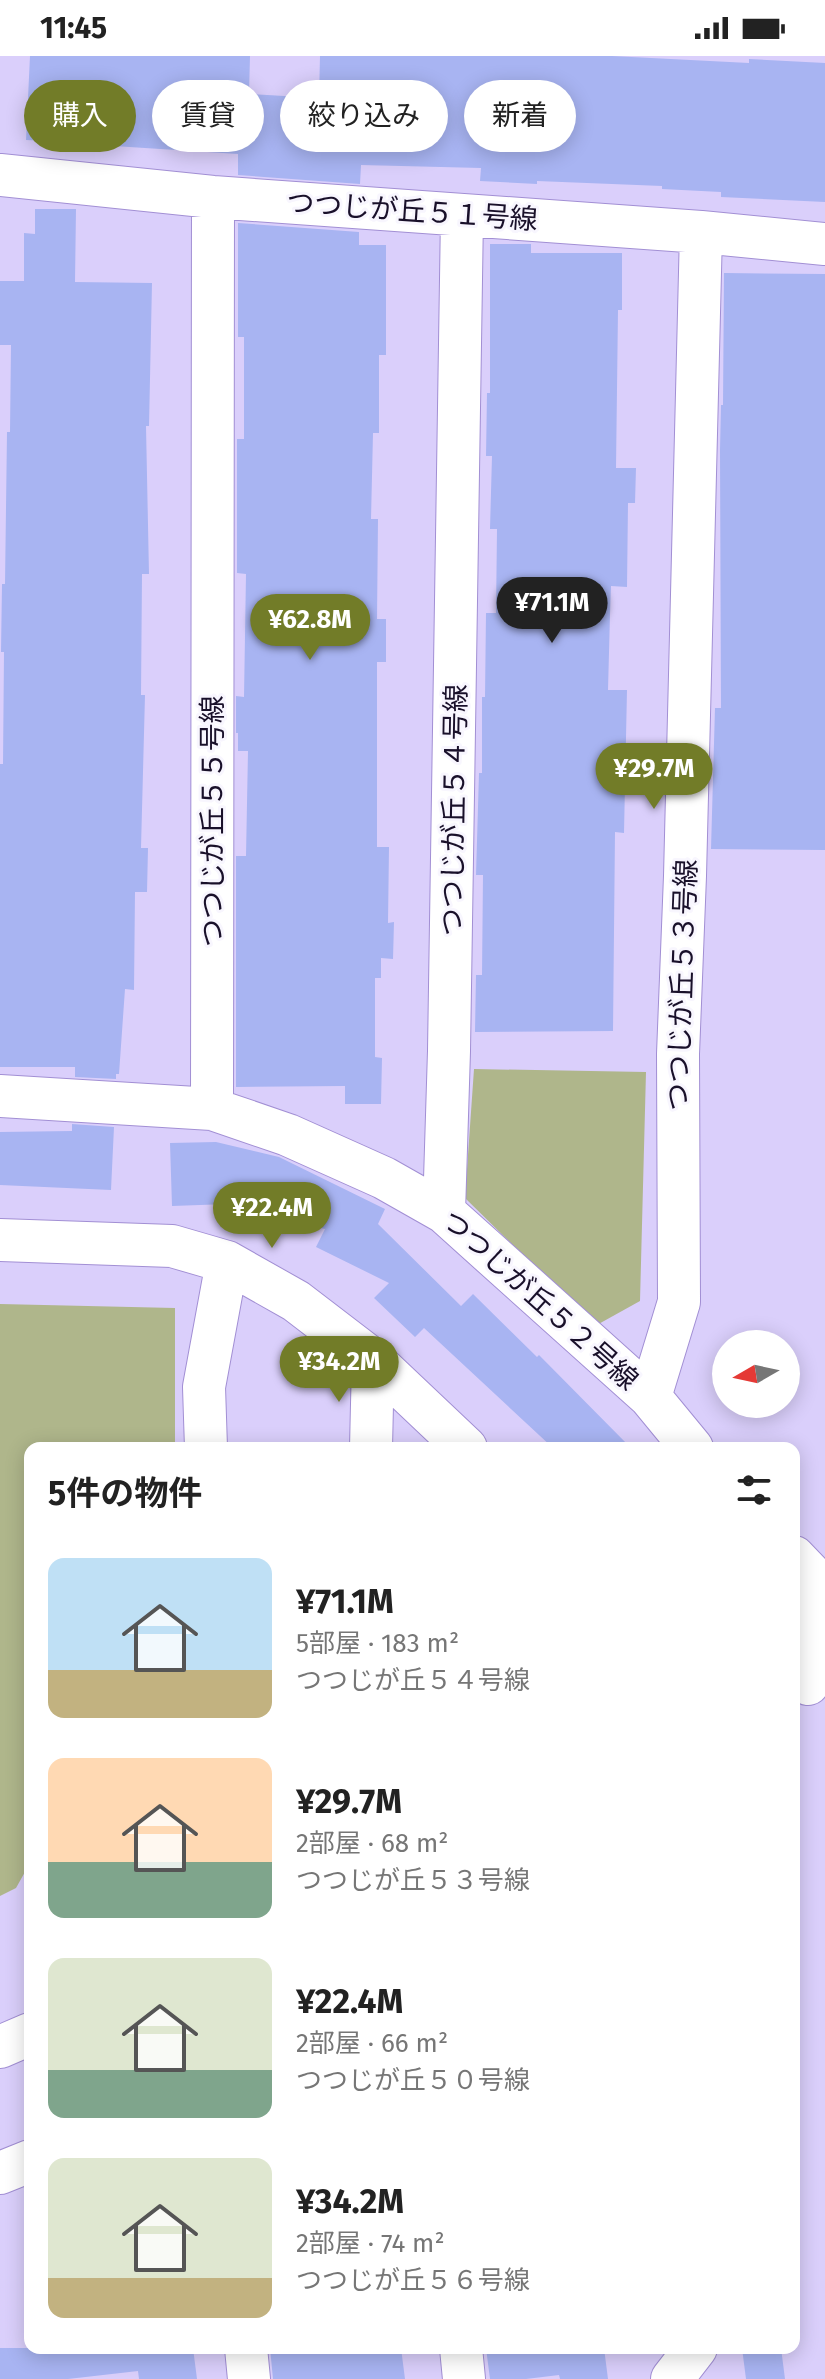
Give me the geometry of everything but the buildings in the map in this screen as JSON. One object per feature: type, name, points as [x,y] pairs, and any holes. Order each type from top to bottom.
[{"type":"street","name":"つつじが丘５１号線","points":[[0,175],[213,197],[701,232],[825,244]]},
{"type":"street","name":"つつじが丘５５号線","points":[[212,1109],[213,197]]},
{"type":"street","name":"つつじが丘５４号線","points":[[444,1212],[456,692],[462,215]]},
{"type":"street","name":"つつじが丘５３号線","points":[[650,1397],[679,1302],[678,1054],[701,232]]},
{"type":"street","name":"つつじが丘５２号線","points":[[0,1096],[212,1109],[288,1135],[384,1178],[444,1212],[650,1397],[687,1442]]},
{"type":"street","points":[[0,1240],[172,1246],[227,1262],[296,1301],[373,1360],[460,1442]]},
{"type":"street","points":[[206,1442],[204,1387],[227,1262]]},
{"type":"street","points":[[371,1442],[373,1360]]},
{"type":"street","points":[[809,1684],[812,1571]]},
{"type":"street","points":[[0,2047],[24,2037]]},
{"type":"street","points":[[0,2173],[24,2163]]},
{"type":"street","points":[[247,2354],[249,2379]]},
{"type":"street","points":[[462,2354],[464,2379]]},
{"type":"street","points":[[672,2379],[691,2354]]},
{"type":"green space","points":[[474,1069],[646,1072],[640,1301],[595,1326],[465,1198]]},
{"type":"green space","points":[[0,1304],[175,1308],[175,1442],[24,1442],[24,1874],[16,1888],[0,1896]]}]
